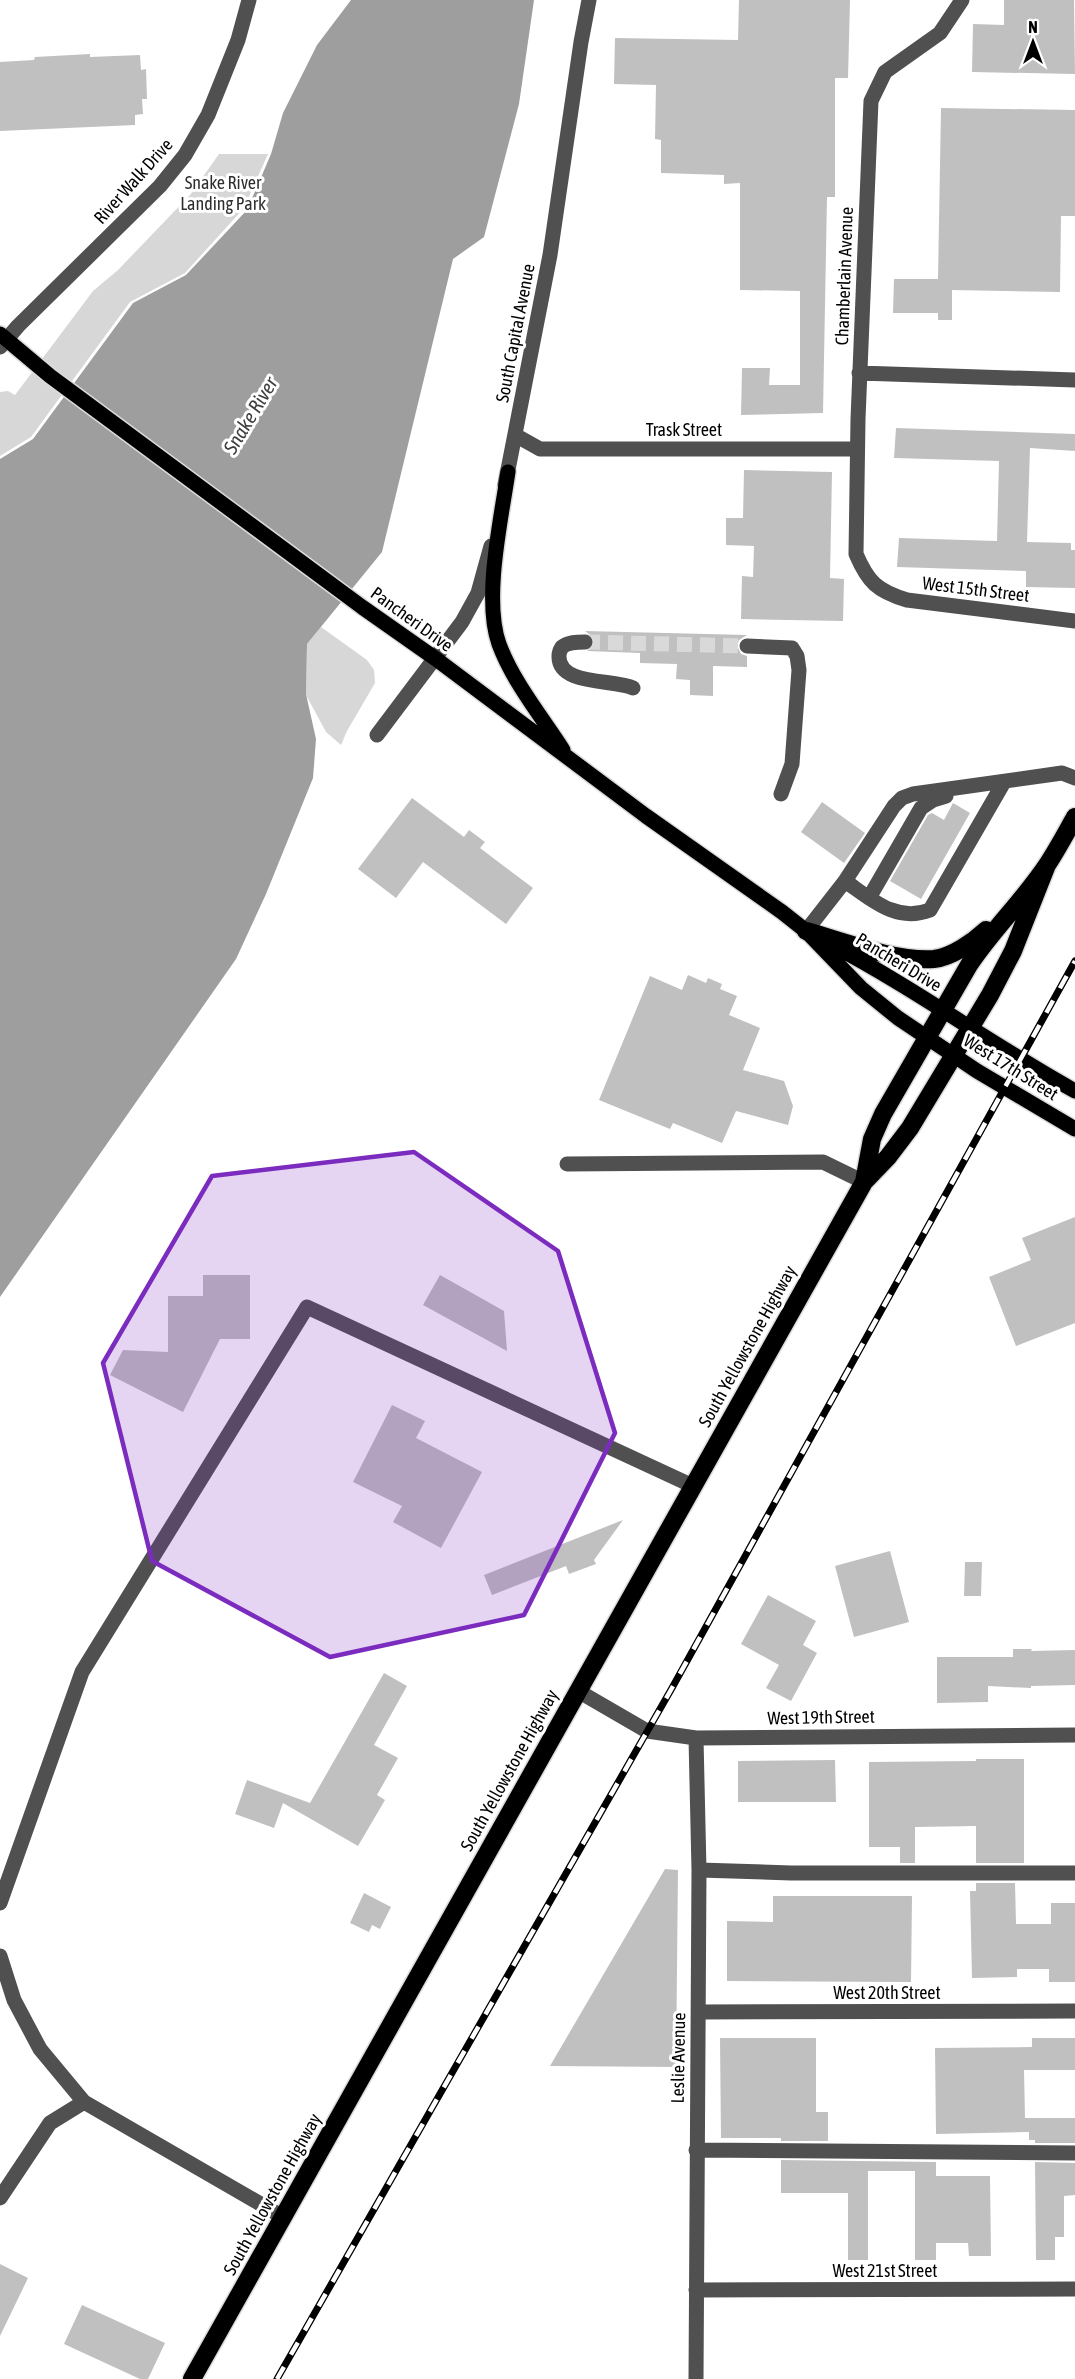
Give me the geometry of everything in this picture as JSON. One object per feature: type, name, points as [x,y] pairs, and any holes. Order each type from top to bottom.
[{"type":"highway","name":"South Yellowstone Highway","points":[[864,1182],[872,1139],[883,1114],[984,942],[1006,918],[1047,865],[1075,817]]},
{"type":"highway","points":[[806,931],[912,958],[937,958],[958,950],[981,935],[1015,903],[1047,865]]},
{"type":"highway","name":"South Yellowstone Highway","points":[[192,2379],[864,1182],[888,1157],[909,1128],[954,1055],[1013,951],[1047,865]]},
{"type":"main road","name":"Pancheri Drive","points":[[2,340],[362,608],[436,659],[806,931],[876,968],[969,1028]]},
{"type":"main road","points":[[508,472],[492,600],[495,626],[508,665],[568,758]]},
{"type":"main road","name":"Pancheri Drive","points":[[806,931],[861,988],[927,1038]]},
{"type":"main road","name":"West 17th Street","points":[[969,1028],[1075,1091]]},
{"type":"main road","name":"West 17th Street","points":[[927,1038],[1075,1129]]},
{"type":"street","name":"River Walk Drive","points":[[2,340],[130,217],[160,186],[185,155],[208,115],[238,40],[249,0]]},
{"type":"street","name":"South Capital Avenue","points":[[377,735],[462,622],[478,593],[484,576],[508,472],[550,255],[580,42],[589,0]]},
{"type":"street","name":"Chamberlain Avenue","points":[[875,586],[864,572],[856,554],[857,448],[871,101],[885,72],[940,33],[962,0]]},
{"type":"street","points":[[860,373],[1075,380]]},
{"type":"street","name":"Trask Street","points":[[515,435],[540,448],[857,448]]},
{"type":"street","name":"West 15th Street","points":[[875,586],[886,594],[907,600],[1075,621]]},
{"type":"street","points":[[585,642],[573,642],[562,647],[559,661],[564,669],[577,678],[625,684],[633,688]]},
{"type":"street","points":[[747,646],[785,646],[792,648],[797,656],[799,670],[792,764],[781,794]]},
{"type":"street","points":[[806,931],[844,881],[894,806],[902,798],[913,794],[1062,773],[1075,778]]},
{"type":"street","points":[[844,881],[896,913],[920,914],[930,910],[1004,782]]},
{"type":"street","points":[[869,898],[921,808],[933,800],[974,786]]},
{"type":"street","points":[[567,1164],[823,1162],[864,1182]]},
{"type":"street","points":[[0,1903],[82,1672],[307,1307],[693,1486]]},
{"type":"street","name":"West 19th Street","points":[[578,1691],[647,1731],[696,1738],[1075,1735]]},
{"type":"street","name":"Leslie Avenue","points":[[696,1738],[699,1870],[696,2379]]},
{"type":"street","points":[[699,1870],[791,1873],[1075,1873]]},
{"type":"street","points":[[0,1956],[14,2000],[40,2049],[84,2102],[283,2217]]},
{"type":"street","name":"West 20th Street","points":[[699,2012],[1075,2011]]},
{"type":"street","points":[[0,2198],[50,2123],[84,2102]]},
{"type":"street","points":[[696,2151],[1075,2153]]},
{"type":"street","name":"West 21st Street","points":[[696,2290],[1075,2289]]},
{"type":"highlighted area","points":[[414,1152],[558,1251],[615,1433],[524,1615],[330,1657],[152,1561],[103,1363],[212,1176]]},
{"type":"green space","name":"Snake River Landing Park","points":[[219,154],[268,154],[244,208],[185,273],[130,302],[31,437],[0,456],[0,392],[8,391],[15,395],[93,291],[118,270],[190,195]]},
{"type":"green space","points":[[321,627],[367,660],[374,670],[375,683],[341,745],[326,732],[306,695],[307,644]]},
{"type":"water","name":"Snake River","points":[[351,0],[534,0],[519,104],[484,237],[453,259],[382,552],[307,644],[306,694],[316,739],[313,778],[266,894],[236,959],[0,1297],[0,459],[33,439],[133,303],[186,275],[247,210],[271,154],[283,113],[317,45]]},
{"type":"building","points":[[739,0],[850,0],[848,78],[835,78],[835,197],[827,197],[823,413],[741,415],[742,368],[770,368],[769,385],[800,385],[800,291],[740,290],[740,183],[724,184],[724,175],[661,173],[661,140],[655,139],[656,85],[614,84],[615,38],[738,40]]},
{"type":"building","points":[[1004,0],[1074,0],[1075,74],[972,72],[973,24],[1004,25]]},
{"type":"building","points":[[90,54],[90,57],[140,55],[141,70],[146,69],[147,99],[142,99],[143,114],[135,115],[135,125],[0,131],[0,62],[34,60],[35,57]]},
{"type":"building","points":[[941,108],[1075,110],[1075,216],[1061,216],[1060,292],[952,290],[952,320],[938,320],[938,313],[893,313],[894,279],[938,279]]},
{"type":"building","points":[[896,428],[1075,434],[1075,451],[1030,448],[1027,542],[1071,543],[1071,550],[1075,550],[1075,588],[1026,587],[1026,571],[897,567],[899,538],[997,541],[999,461],[894,458]]},
{"type":"building","points":[[744,470],[832,472],[830,578],[844,579],[843,621],[741,619],[742,576],[753,577],[754,546],[726,545],[726,518],[743,518]]},
{"type":"building","points":[[585,631],[747,635],[739,640],[737,646],[741,654],[747,656],[747,667],[713,666],[713,696],[690,695],[690,680],[676,679],[677,664],[640,663],[640,653],[587,651],[593,647],[595,641]]},
{"type":"building","points":[[412,798],[464,837],[469,830],[485,842],[480,848],[533,888],[506,924],[423,862],[396,898],[358,869]]},
{"type":"building","points":[[822,802],[865,833],[844,863],[801,832]]},
{"type":"building","points":[[953,803],[970,813],[921,899],[890,881],[928,815],[932,813],[944,820]]},
{"type":"building","points":[[688,975],[706,983],[708,978],[722,984],[720,989],[737,996],[729,1015],[760,1028],[743,1070],[784,1081],[793,1106],[788,1125],[736,1111],[722,1143],[673,1123],[670,1129],[599,1100],[650,976],[682,990]]},
{"type":"building","points":[[1075,1217],[1075,1323],[1016,1346],[989,1277],[1031,1260],[1022,1238]]},
{"type":"building","points":[[203,1275],[250,1275],[250,1339],[220,1339],[183,1412],[110,1375],[123,1350],[168,1352],[168,1296],[203,1296]]},
{"type":"building","points":[[440,1275],[504,1311],[507,1351],[423,1305]]},
{"type":"building","points":[[392,1405],[425,1421],[416,1438],[482,1472],[441,1548],[393,1522],[402,1506],[353,1482]]},
{"type":"building","points":[[623,1520],[594,1560],[596,1564],[569,1574],[566,1566],[492,1595],[484,1575]]},
{"type":"building","points":[[890,1551],[909,1622],[854,1637],[835,1566]]},
{"type":"building","points":[[965,1562],[982,1562],[981,1596],[964,1596]]},
{"type":"building","points":[[768,1595],[816,1621],[803,1645],[817,1653],[791,1701],[766,1688],[779,1665],[741,1644]]},
{"type":"building","points":[[1013,1649],[1075,1650],[1075,1685],[1031,1686],[1031,1688],[988,1686],[988,1702],[937,1703],[937,1657],[1013,1657]]},
{"type":"building","points":[[384,1673],[407,1686],[374,1745],[398,1758],[377,1795],[385,1800],[358,1846],[283,1803],[274,1828],[235,1814],[247,1780],[310,1803]]},
{"type":"building","points":[[976,1759],[1024,1759],[1024,1863],[976,1863],[976,1826],[915,1827],[915,1863],[900,1863],[900,1847],[869,1847],[869,1762],[976,1761]]},
{"type":"building","points":[[835,1760],[836,1802],[738,1802],[738,1761]]},
{"type":"building","points":[[665,1869],[678,1870],[676,2067],[550,2066]]},
{"type":"building","points":[[976,1883],[1015,1883],[1016,1924],[1051,1924],[1051,1903],[1075,1903],[1075,1982],[1049,1982],[1049,1969],[1017,1969],[1017,1977],[972,1978],[970,1891],[976,1891]]},
{"type":"building","points":[[364,1893],[391,1907],[380,1929],[372,1925],[369,1932],[350,1923]]},
{"type":"building","points":[[773,1896],[912,1896],[911,1982],[727,1981],[727,1921],[773,1922]]},
{"type":"building","points":[[720,2038],[816,2038],[816,2112],[828,2112],[828,2141],[721,2138]]},
{"type":"building","points":[[1032,2038],[1075,2038],[1075,2070],[1024,2070],[1025,2118],[1075,2118],[1075,2143],[1035,2143],[1035,2140],[1029,2140],[1029,2132],[936,2134],[935,2048],[1032,2047]]},
{"type":"building","points":[[781,2160],[936,2162],[936,2176],[990,2176],[991,2256],[969,2256],[968,2243],[936,2243],[936,2260],[915,2260],[915,2171],[868,2171],[868,2260],[848,2260],[848,2193],[781,2193]]},
{"type":"building","points":[[1035,2162],[1075,2163],[1075,2195],[1064,2196],[1064,2237],[1055,2237],[1055,2260],[1036,2260]]},
{"type":"building","points":[[0,2264],[28,2278],[0,2336]]},
{"type":"building","points":[[82,2305],[165,2343],[148,2379],[140,2379],[64,2344]]},
{"type":"tunnel","points":[[585,642],[747,646]]},
{"type":"railway","points":[[277,2379],[672,1688],[1075,961]]}]
